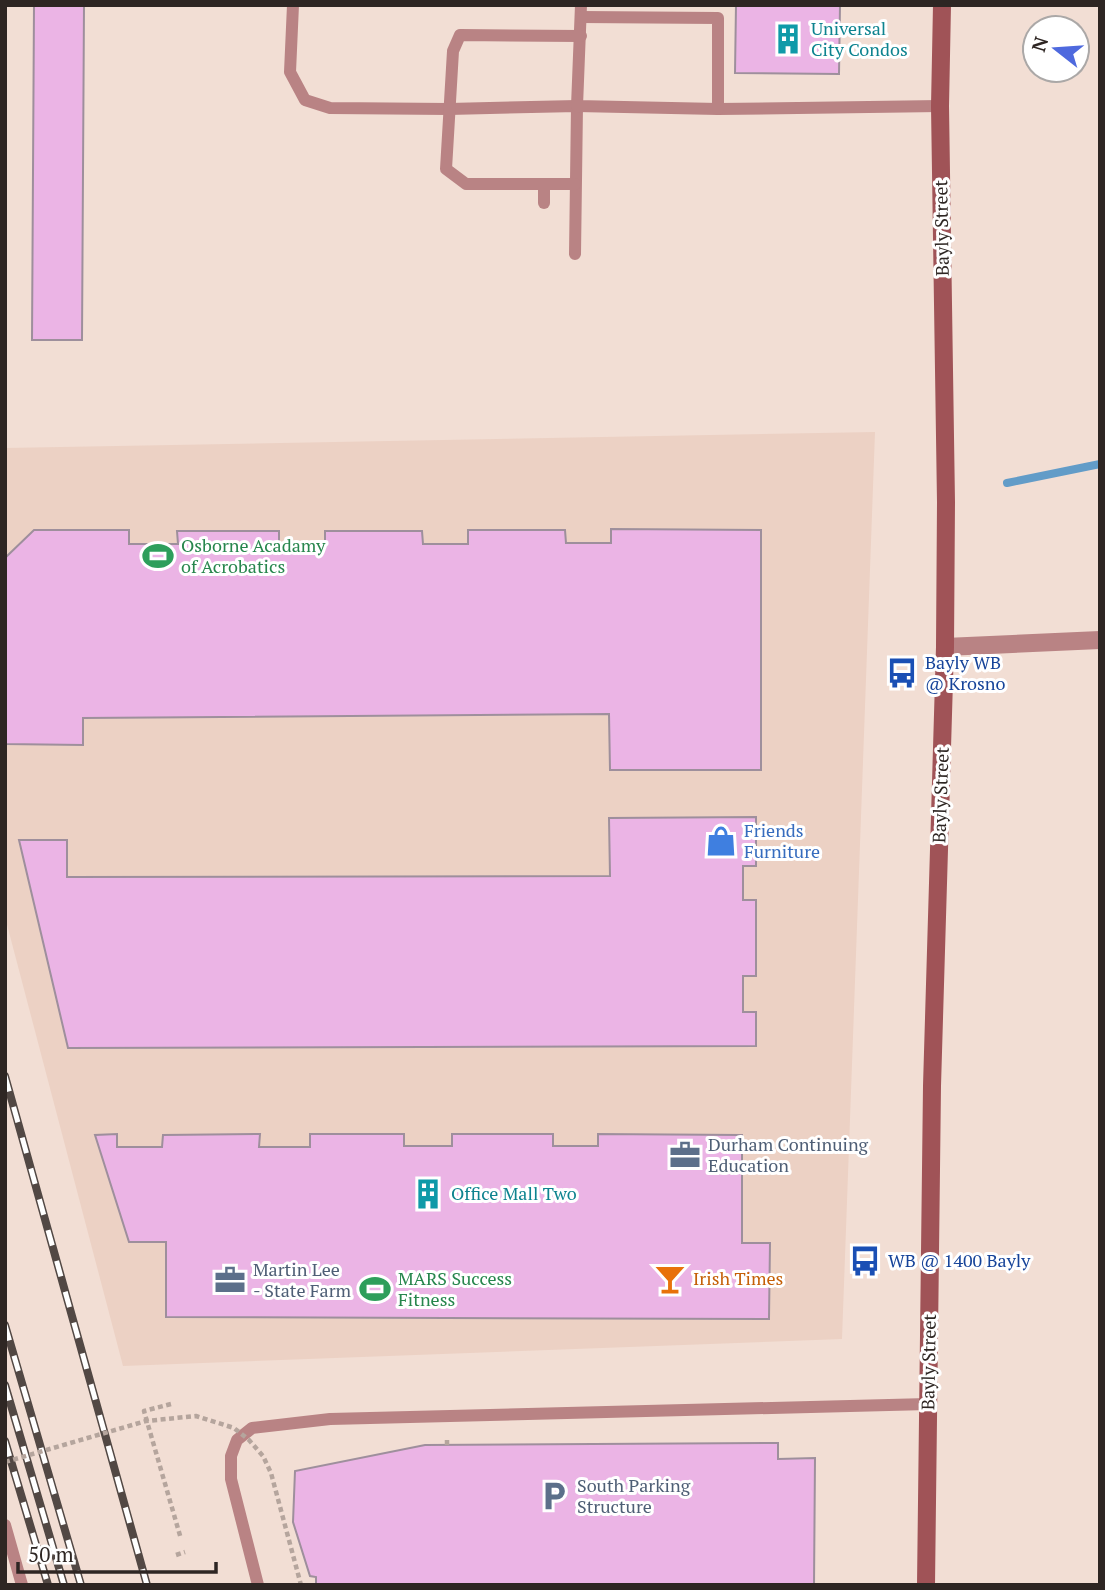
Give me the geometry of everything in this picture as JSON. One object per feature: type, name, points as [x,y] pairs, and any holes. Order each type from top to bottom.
[{"type":"main road","name":"Bayly Street","points":[[926,1585],[932,1086],[945,647],[946,502],[940,106],[942,5]]},
{"type":"street","points":[[945,647],[1100,640]]},
{"type":"lane","points":[[293,5],[290,72],[305,100],[330,108],[577,106],[718,109],[940,106]]},
{"type":"lane","points":[[575,254],[581,11],[718,18],[718,109]]},
{"type":"lane","points":[[575,184],[466,184],[446,169],[453,51],[460,35],[581,36]]},
{"type":"lane","points":[[544,184],[544,203]]},
{"type":"lane","points":[[258,1585],[231,1479],[231,1456],[237,1440],[252,1428],[330,1419],[928,1404]]},
{"type":"lane","points":[[5,1525],[22,1585]]},
{"type":"path","points":[[171,1404],[144,1411],[181,1539]]},
{"type":"path","points":[[5,1462],[146,1421],[197,1416],[234,1428],[263,1456],[271,1473],[301,1585]]},
{"type":"path","points":[[176,1555],[185,1552]]},
{"type":"shaded area","points":[[875,432],[842,1339],[123,1366],[5,917],[5,448]]},
{"type":"building","points":[[34,5],[84,5],[82,340],[32,340]]},
{"type":"building","name":"Universal City Condos","points":[[736,5],[840,5],[839,74],[735,73]]},
{"type":"building","points":[[611,529],[761,530],[761,770],[610,770],[609,714],[83,718],[83,745],[5,744],[5,558],[34,530],[129,530],[129,544],[178,544],[177,531],[279,531],[279,544],[325,544],[325,531],[422,531],[423,544],[468,544],[468,530],[565,530],[566,543],[611,543]]},
{"type":"building","points":[[756,817],[756,866],[743,866],[743,900],[756,900],[756,976],[743,976],[743,1012],[756,1012],[756,1046],[68,1048],[19,840],[67,840],[67,877],[610,876],[609,818]]},
{"type":"building","name":"Office Mall Two","points":[[117,1134],[117,1147],[162,1147],[163,1135],[260,1134],[259,1147],[310,1147],[310,1134],[404,1134],[404,1146],[452,1146],[452,1134],[553,1134],[553,1146],[598,1146],[598,1134],[742,1135],[742,1243],[770,1243],[769,1319],[166,1317],[166,1242],[129,1242],[95,1135]]},
{"type":"building","name":"South Parking Structure","points":[[778,1443],[778,1459],[815,1458],[814,1585],[316,1585],[316,1577],[310,1576],[293,1522],[295,1471],[425,1445]]},
{"type":"waterway","points":[[1007,483],[1100,464]]},
{"type":"railway","points":[[5,1076],[147,1585]]},
{"type":"railway","points":[[5,1325],[81,1585]]},
{"type":"railway","points":[[5,1385],[64,1585]]},
{"type":"railway","points":[[5,1441],[48,1585]]},
{"type":"place","name":"Universal City Condos","points":[[788,39]]},
{"type":"place","name":"Osborne Acadamy of Acrobatics","points":[[158,556]]},
{"type":"place","name":"Bayly WB @ Krosno","points":[[902,673]]},
{"type":"place","name":"Friends Furniture","points":[[721,841]]},
{"type":"place","name":"Durham Continuing Education","points":[[685,1155]]},
{"type":"place","name":"Office Mall Two","points":[[428,1194]]},
{"type":"place","name":"WB @ 1400 Bayly","points":[[865,1261]]},
{"type":"place","name":"Irish Times","points":[[670,1279]]},
{"type":"place","name":"Martin Lee - State Farm","points":[[230,1280]]},
{"type":"place","name":"MARS Success Fitness","points":[[375,1289]]},
{"type":"place","name":"South Parking Structure","points":[[554,1496]]}]
